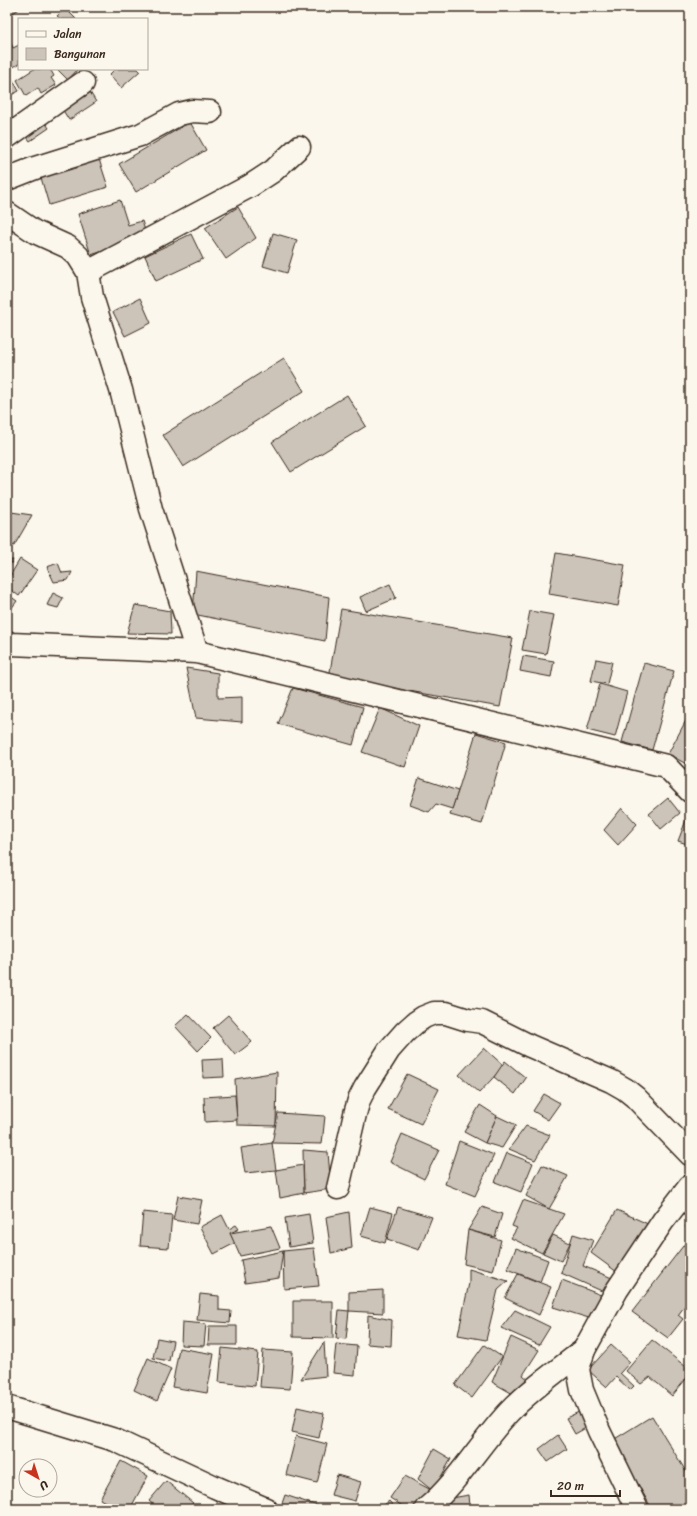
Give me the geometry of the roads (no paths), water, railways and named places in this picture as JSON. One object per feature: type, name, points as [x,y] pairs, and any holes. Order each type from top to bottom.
[{"type":"street","points":[[7,137],[83,82]]},
{"type":"street","points":[[7,179],[35,168],[140,135],[179,114],[192,111],[210,112]]},
{"type":"street","points":[[88,272],[250,186],[273,171],[300,147]]},
{"type":"street","points":[[7,214],[35,232],[68,247],[78,256],[88,272],[92,297],[123,398],[151,509],[197,652]]},
{"type":"street","points":[[7,642],[11,644],[197,652],[666,766],[690,791]]},
{"type":"street","points":[[338,1188],[359,1100],[389,1050],[415,1023],[434,1013],[446,1013],[468,1020],[482,1022],[530,1046],[626,1089],[690,1154]]},
{"type":"street","points":[[637,1509],[599,1431],[582,1390],[578,1369],[584,1350],[617,1290],[663,1221],[690,1186]]},
{"type":"street","points":[[426,1509],[444,1492],[508,1413],[525,1396],[584,1350]]},
{"type":"street","points":[[7,1407],[115,1440],[266,1509]]}]
